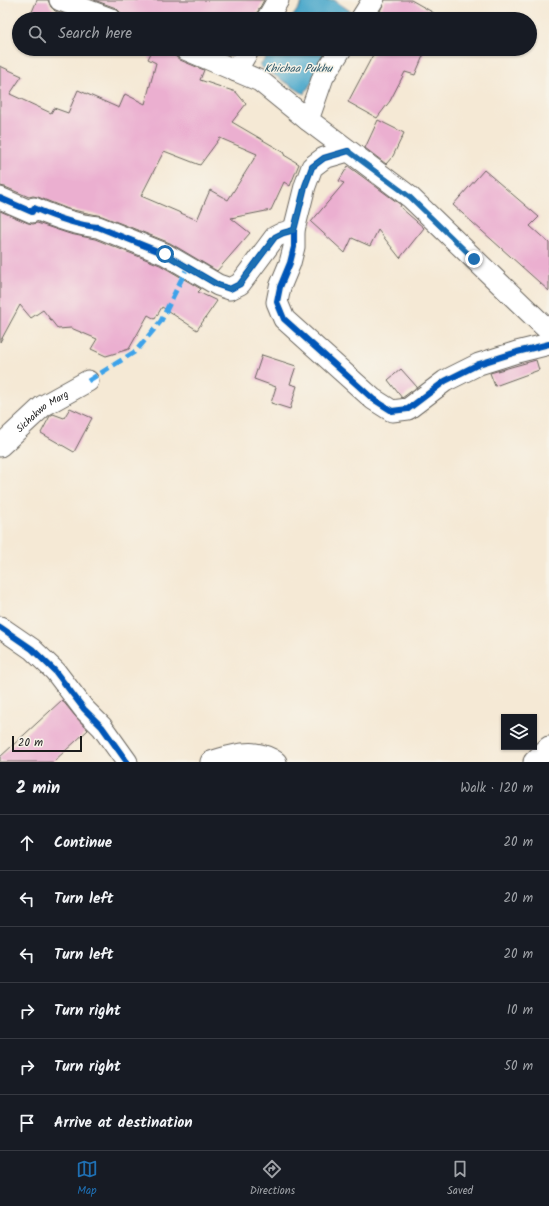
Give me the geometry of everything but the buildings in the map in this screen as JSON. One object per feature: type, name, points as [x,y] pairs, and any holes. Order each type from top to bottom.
[{"type":"street","points":[[60,0],[92,12]]},
{"type":"street","points":[[271,12],[278,0]]},
{"type":"street","points":[[365,12],[373,0]]},
{"type":"street","points":[[201,56],[260,81],[348,151],[410,197],[549,331]]},
{"type":"street","points":[[236,71],[245,56]]},
{"type":"street","points":[[308,120],[323,77],[336,56]]},
{"type":"street","points":[[348,151],[324,158],[312,167],[305,186],[294,230],[294,247],[290,263],[280,287],[277,302],[284,319],[373,399],[392,411],[408,408],[445,381],[479,364],[549,344]]},
{"type":"street","points":[[0,198],[32,212],[34,208],[59,218],[88,226],[98,227],[165,254],[218,285],[230,289],[240,284],[275,237],[294,230]]},
{"type":"street","name":"Sichakwo Marg","points":[[0,446],[43,406],[88,381]]},
{"type":"street","points":[[0,627],[32,649],[55,671],[84,709],[102,727],[127,762]]},
{"type":"street","points":[[534,762],[549,746]]},
{"type":"street","points":[[211,762],[221,758],[255,754],[268,757],[276,762]]},
{"type":"water","points":[[304,0],[334,0],[352,12],[296,12]]},
{"type":"water","name":"Khichaa Pukhu","points":[[266,56],[329,56],[304,94],[260,66]]},
{"type":"marked path","points":[[88,381],[136,351],[161,321],[187,268]]},
{"type":"cycle path","points":[[348,151],[324,158],[312,167],[305,186],[294,230],[294,247],[290,263],[280,287],[277,302],[284,319],[373,399],[392,411],[408,409],[445,381],[479,364],[549,344]]},
{"type":"cycle path","points":[[0,198],[32,212],[34,208],[65,220],[98,227],[165,254],[218,285],[230,289],[240,284],[275,237],[294,230]]},
{"type":"cycle path","points":[[0,627],[32,649],[55,671],[84,709],[102,727],[127,762]]},
{"type":"route","points":[[165,254],[218,285],[230,289],[240,284],[275,237],[294,230],[305,186],[312,167],[324,158],[348,151],[410,197],[474,259]]}]
